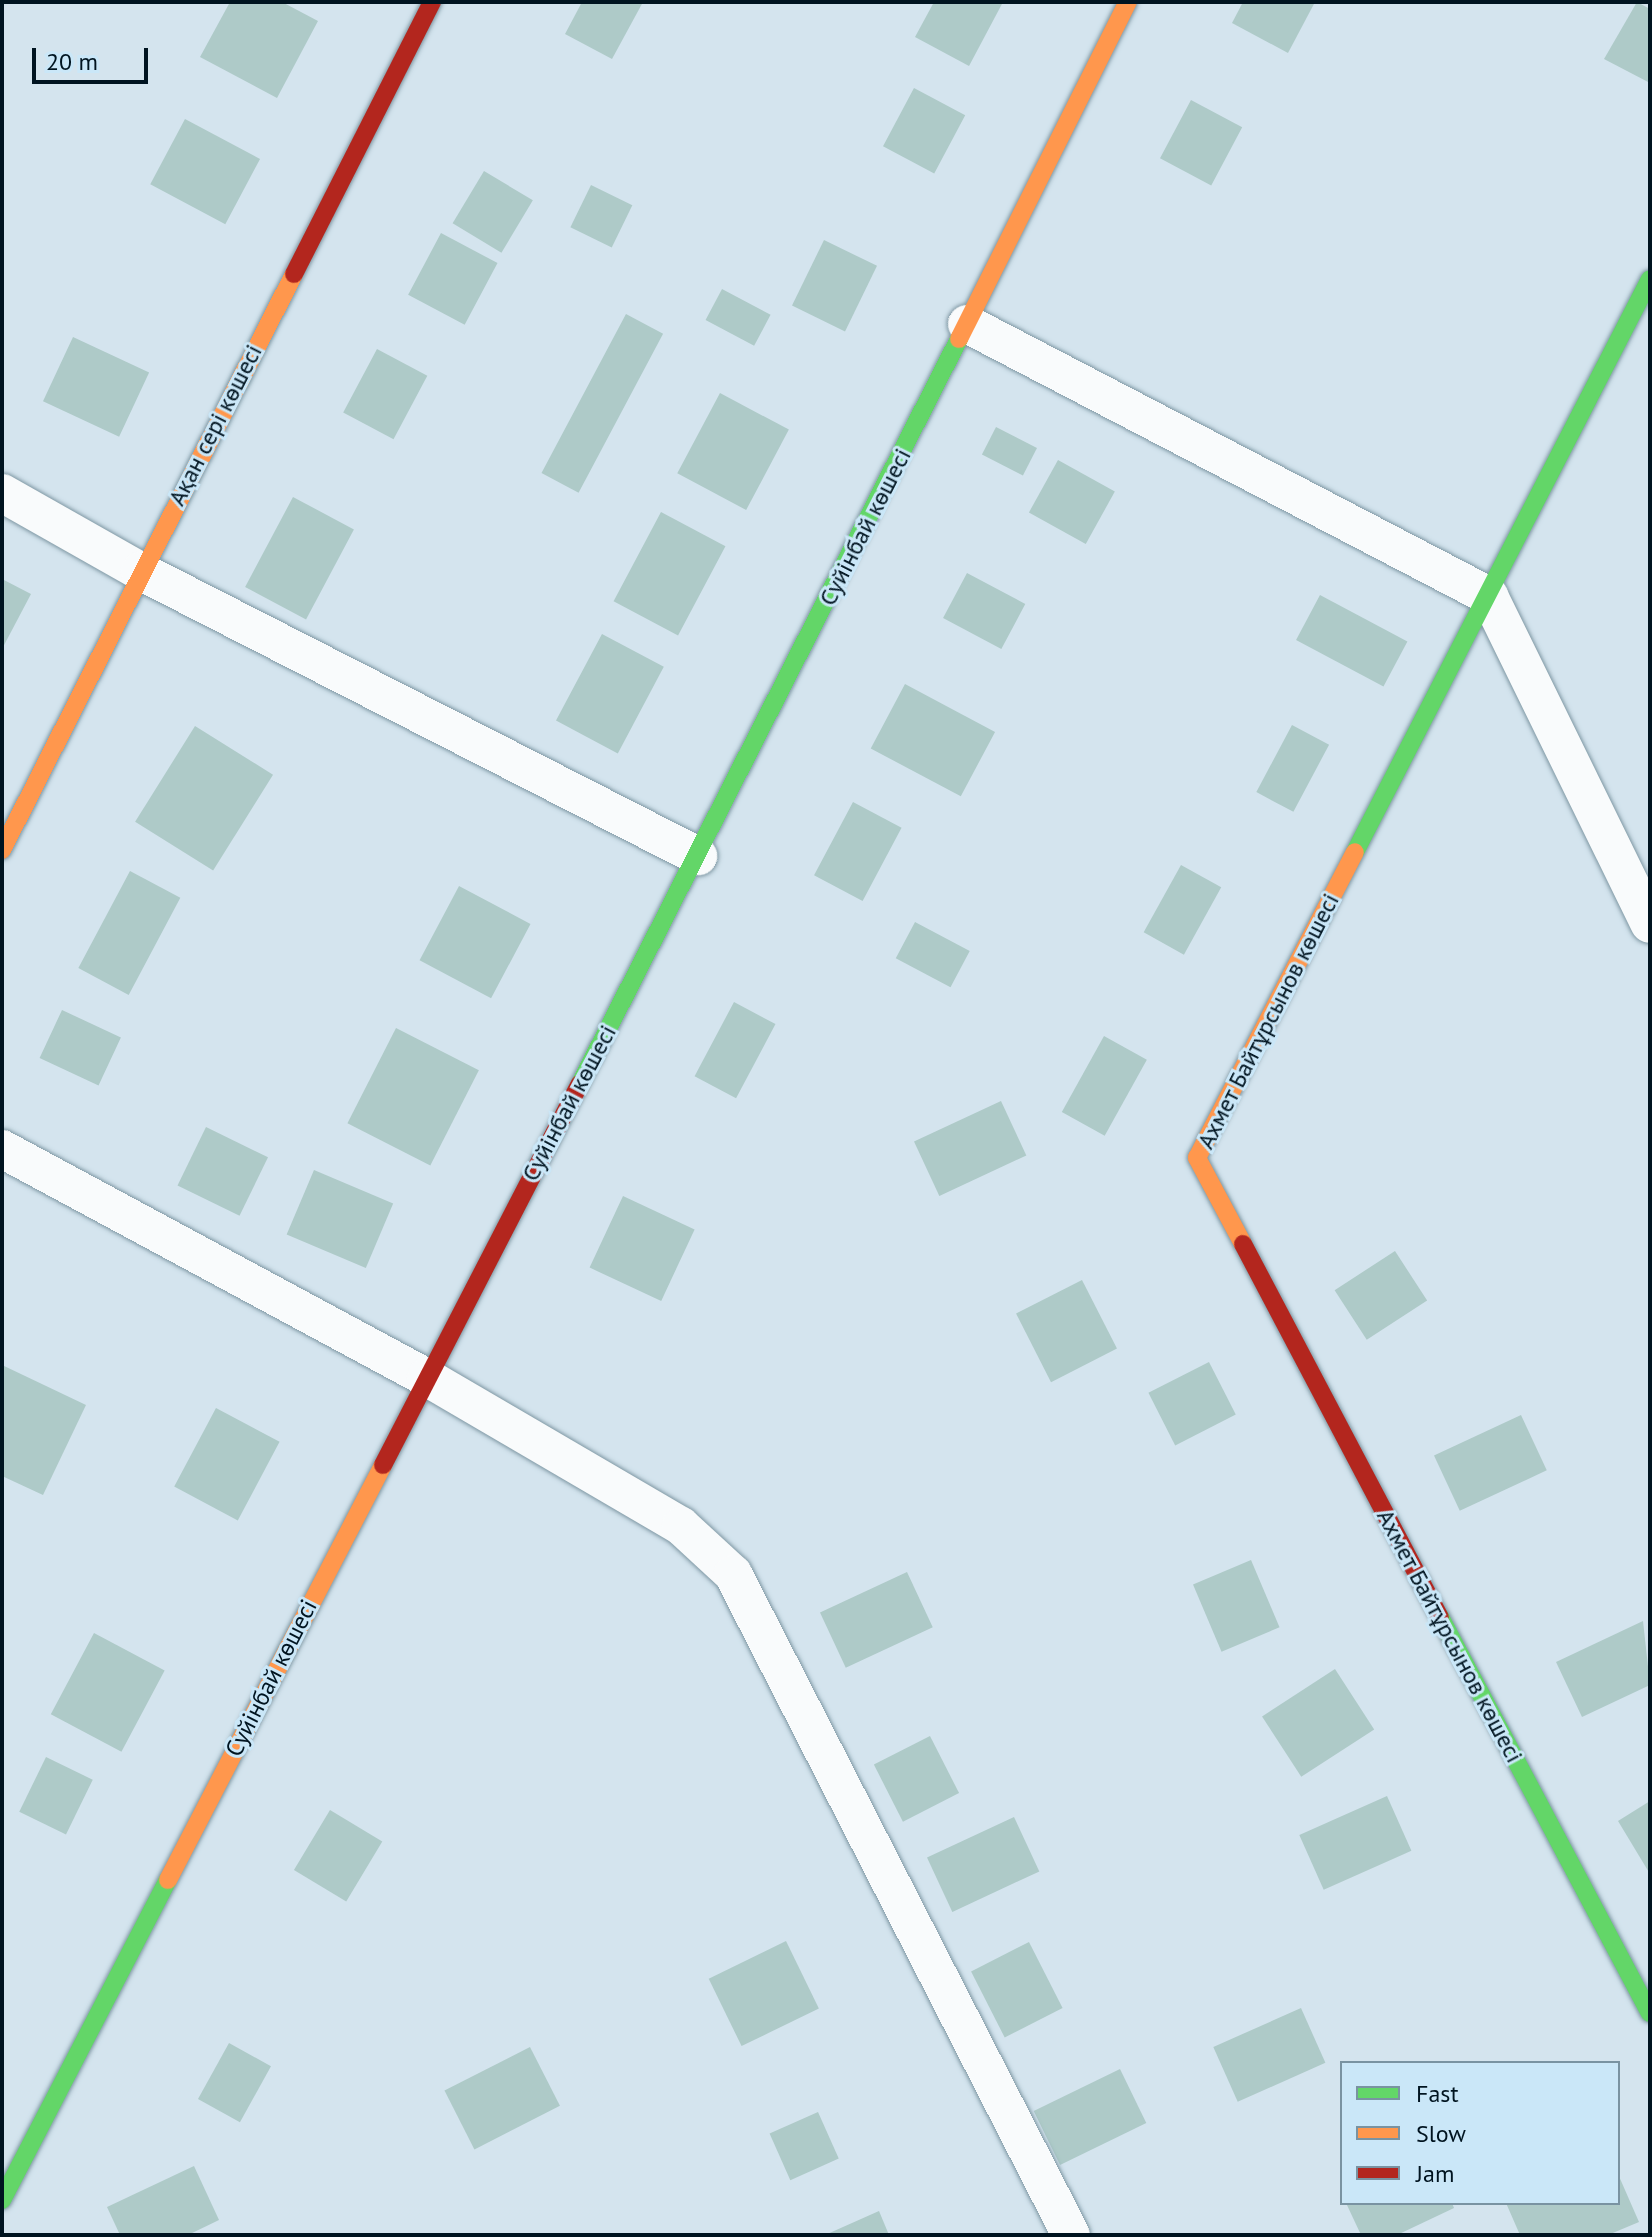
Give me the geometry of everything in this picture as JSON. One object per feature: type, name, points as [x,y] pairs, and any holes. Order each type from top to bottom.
[{"type":"street","name":"Ақан сері көшесі","points":[[2,850],[140,571],[432,2]]},
{"type":"street","name":"Суйінбай көшесі","points":[[2,2200],[698,856],[1128,2]]},
{"type":"street","name":"Ахмет Байтұрсынов көшесі","points":[[1650,279],[1197,1158],[1650,2013]]},
{"type":"street","points":[[967,324],[1489,596],[1650,924]]},
{"type":"street","points":[[2,493],[140,571],[698,856]]},
{"type":"street","points":[[2,1149],[426,1377],[681,1526],[733,1574],[1071,2235]]},
{"type":"building","points":[[230,2],[282,2],[318,21],[277,98],[200,57]]},
{"type":"building","points":[[582,2],[643,2],[612,59],[565,34]]},
{"type":"building","points":[[934,2],[1003,2],[969,66],[915,37]]},
{"type":"building","points":[[1243,2],[1315,2],[1288,53],[1232,23]]},
{"type":"building","points":[[1637,2],[1650,9],[1650,83],[1604,59]]},
{"type":"building","points":[[914,88],[965,115],[934,174],[883,146]]},
{"type":"building","points":[[1191,100],[1242,127],[1211,186],[1160,158]]},
{"type":"building","points":[[185,119],[260,159],[225,224],[150,184]]},
{"type":"building","points":[[484,171],[533,200],[501,253],[453,223]]},
{"type":"building","points":[[591,185],[632,205],[612,247],[570,227]]},
{"type":"building","points":[[441,233],[498,263],[465,325],[408,295]]},
{"type":"building","points":[[824,240],[877,266],[845,331],[792,306]]},
{"type":"building","points":[[722,289],[771,315],[754,346],[706,320]]},
{"type":"building","points":[[626,314],[663,334],[579,493],[541,473]]},
{"type":"building","points":[[73,337],[149,372],[119,437],[43,401]]},
{"type":"building","points":[[377,349],[427,376],[394,439],[343,413]]},
{"type":"building","points":[[720,393],[789,430],[746,510],[677,473]]},
{"type":"building","points":[[996,427],[1037,448],[1023,476],[982,455]]},
{"type":"building","points":[[1058,460],[1115,492],[1086,544],[1029,512]]},
{"type":"building","points":[[293,497],[354,529],[306,619],[245,587]]},
{"type":"building","points":[[661,512],[725,546],[678,635],[614,601]]},
{"type":"building","points":[[967,573],[1025,604],[1001,649],[943,618]]},
{"type":"building","points":[[2,579],[31,594],[2,649]]},
{"type":"building","points":[[1320,595],[1407,641],[1383,687],[1296,640]]},
{"type":"building","points":[[602,634],[664,667],[618,753],[556,721]]},
{"type":"building","points":[[905,684],[995,732],[961,796],[871,748]]},
{"type":"building","points":[[1292,725],[1329,745],[1293,812],[1256,792]]},
{"type":"building","points":[[195,726],[273,775],[213,871],[135,822]]},
{"type":"building","points":[[853,802],[902,828],[863,901],[814,875]]},
{"type":"building","points":[[1181,865],[1221,887],[1184,955],[1144,932]]},
{"type":"building","points":[[130,871],[180,898],[129,995],[78,968]]},
{"type":"building","points":[[459,886],[531,924],[491,998],[420,960]]},
{"type":"building","points":[[915,922],[970,951],[950,987],[896,958]]},
{"type":"building","points":[[734,1002],[775,1024],[736,1098],[695,1076]]},
{"type":"building","points":[[62,1010],[121,1037],[99,1086],[40,1058]]},
{"type":"building","points":[[396,1028],[479,1070],[430,1166],[347,1123]]},
{"type":"building","points":[[1104,1036],[1147,1060],[1105,1136],[1062,1112]]},
{"type":"building","points":[[1001,1101],[1026,1155],[939,1196],[914,1142]]},
{"type":"building","points":[[206,1127],[268,1157],[240,1216],[178,1185]]},
{"type":"building","points":[[314,1170],[393,1204],[366,1268],[287,1234]]},
{"type":"building","points":[[623,1196],[695,1229],[661,1301],[590,1268]]},
{"type":"building","points":[[1395,1251],[1427,1300],[1367,1340],[1335,1290]]},
{"type":"building","points":[[1082,1280],[1117,1349],[1051,1382],[1016,1314]]},
{"type":"building","points":[[1209,1362],[1236,1415],[1175,1445],[1148,1393]]},
{"type":"building","points":[[2,1365],[86,1405],[43,1495],[2,1476]]},
{"type":"building","points":[[216,1408],[280,1442],[238,1520],[174,1487]]},
{"type":"building","points":[[1521,1415],[1547,1470],[1460,1511],[1434,1456]]},
{"type":"building","points":[[1251,1560],[1280,1627],[1222,1652],[1193,1585]]},
{"type":"building","points":[[907,1572],[933,1627],[846,1668],[820,1613]]},
{"type":"building","points":[[1643,1621],[1650,1685],[1582,1717],[1556,1662]]},
{"type":"building","points":[[94,1633],[165,1671],[121,1752],[51,1714]]},
{"type":"building","points":[[1335,1669],[1374,1729],[1301,1777],[1262,1716]]},
{"type":"building","points":[[930,1736],[959,1793],[903,1822],[874,1765]]},
{"type":"building","points":[[46,1757],[93,1780],[66,1835],[19,1812]]},
{"type":"building","points":[[1387,1796],[1411,1851],[1324,1890],[1299,1835]]},
{"type":"building","points":[[1650,1801],[1650,1874],[1618,1821]]},
{"type":"building","points":[[330,1810],[382,1841],[346,1901],[294,1870]]},
{"type":"building","points":[[1014,1817],[1039,1871],[952,1912],[927,1858]]},
{"type":"building","points":[[786,1941],[819,2008],[742,2046],[709,1979]]},
{"type":"building","points":[[1029,1942],[1063,2008],[1005,2037],[971,1972]]},
{"type":"building","points":[[1301,2008],[1325,2063],[1238,2102],[1213,2047]]},
{"type":"building","points":[[229,2043],[271,2066],[240,2122],[198,2099]]},
{"type":"building","points":[[530,2047],[560,2106],[474,2149],[444,2091]]},
{"type":"building","points":[[1120,2069],[1146,2123],[1060,2165],[1034,2111]]},
{"type":"building","points":[[818,2112],[839,2159],[790,2180],[770,2134]]},
{"type":"building","points":[[194,2166],[219,2220],[188,2235],[120,2235],[107,2207]]},
{"type":"building","points":[[1620,2179],[1639,2222],[1608,2235],[1520,2235],[1507,2205],[1620,2205]]},
{"type":"building","points":[[1347,2205],[1453,2205],[1454,2208],[1397,2235],[1361,2235]]},
{"type":"building","points":[[879,2211],[889,2235],[825,2235]]},
{"type":"traffic: fast","points":[[1355,852],[1650,279]]},
{"type":"traffic: fast","points":[[580,1084],[959,339]]},
{"type":"traffic: fast","points":[[1440,1617],[1650,2013]]},
{"type":"traffic: fast","points":[[2,2200],[168,1880]]},
{"type":"traffic: slow","points":[[959,339],[1128,2]]},
{"type":"traffic: slow","points":[[2,850],[294,274]]},
{"type":"traffic: slow","points":[[1243,1244],[1197,1158],[1355,852]]},
{"type":"traffic: slow","points":[[168,1880],[383,1465]]},
{"type":"traffic: jam","points":[[294,274],[432,2]]},
{"type":"traffic: jam","points":[[383,1465],[580,1084]]},
{"type":"traffic: jam","points":[[1243,1244],[1440,1617]]}]
